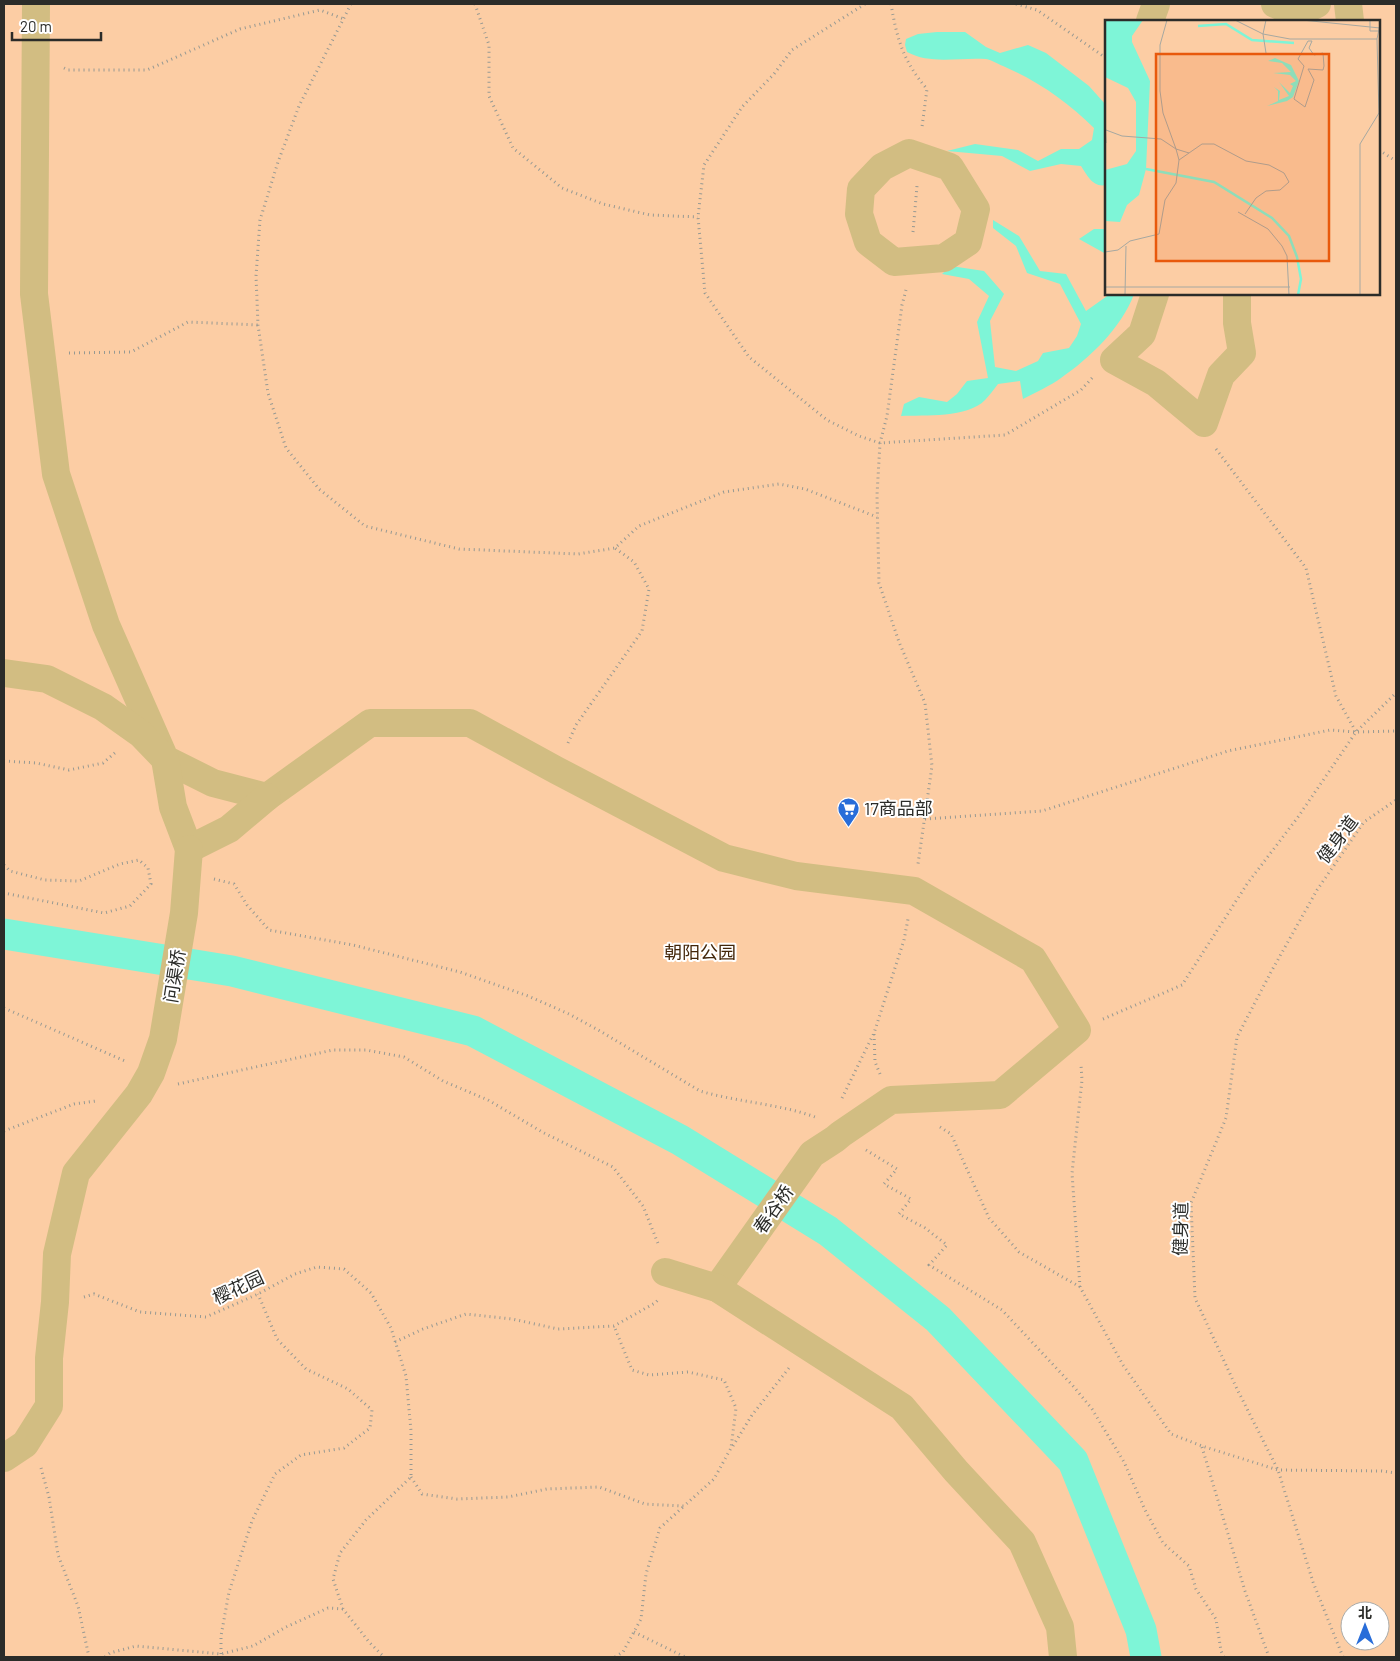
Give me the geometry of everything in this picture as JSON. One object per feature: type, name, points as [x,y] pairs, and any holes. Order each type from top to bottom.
[{"type":"street","points":[[36,4],[34,294],[56,474],[106,624],[165,759],[173,807],[189,848],[230,829],[267,797],[370,722],[470,722],[556,770],[724,858],[796,876],[914,891],[1033,959],[1077,1030],[1000,1095],[891,1100]]},
{"type":"street","points":[[1150,20],[1156,4]]},
{"type":"street","points":[[1275,4],[1297,14],[1317,4]]},
{"type":"street","points":[[1348,4],[1350,20]]},
{"type":"street","points":[[909,154],[919,156],[950,167],[976,209],[968,242],[944,258],[894,262],[868,242],[859,214],[861,189],[882,167],[909,154]]},
{"type":"street","points":[[1155,295],[1142,334],[1114,360],[1156,383],[1204,423],[1221,375],[1242,353],[1237,323],[1237,295]]},
{"type":"street","points":[[4,673],[47,679],[103,707],[141,734],[165,759],[213,783],[267,797]]},
{"type":"street","name":"问渠桥","points":[[14,1451],[50,1406],[50,1358],[57,1254],[76,1173],[145,1083],[163,1038],[184,912],[189,848]]},
{"type":"street","name":"春谷桥","points":[[717,1288],[812,1154],[891,1100]]},
{"type":"street","points":[[665,1272],[717,1288],[902,1407],[956,1471],[1022,1542],[1060,1627],[1063,1657]]},
{"type":"path","points":[[351,4],[299,106],[278,162],[260,220],[256,276],[258,325],[268,393],[286,448],[319,489],[365,526],[459,549],[578,554],[615,548],[639,526],[724,492],[779,484],[805,489],[877,517]]},
{"type":"path","points":[[475,4],[489,45],[489,96],[513,148],[562,188],[603,204],[650,215],[698,217]]},
{"type":"path","points":[[865,4],[792,50],[774,74],[742,107],[704,165],[698,217],[705,293],[749,357],[827,420],[859,436],[880,443],[1005,435],[1081,390],[1099,371]]},
{"type":"path","points":[[838,1105],[874,1033],[904,940],[914,891],[932,766],[925,703],[899,642],[879,583],[877,495],[880,443],[887,416],[910,262],[927,89],[912,72],[896,34],[891,4]]},
{"type":"path","points":[[1016,4],[1036,10],[1105,57]]},
{"type":"path","points":[[36,54],[68,70],[147,70],[240,29],[320,10],[344,19]]},
{"type":"path","points":[[1380,151],[1396,161]]},
{"type":"path","points":[[42,356],[76,352],[131,352],[188,322],[258,325]]},
{"type":"path","points":[[1213,445],[1306,568],[1336,696],[1356,732]]},
{"type":"path","points":[[556,770],[576,726],[642,632],[649,589],[634,562],[615,548]]},
{"type":"path","points":[[1396,693],[1356,732],[1298,817],[1247,884],[1182,985],[1077,1030],[1082,1080],[1072,1173],[1080,1287],[1123,1365],[1171,1434],[1278,1470],[1396,1473]]},
{"type":"path","points":[[925,820],[1042,811],[1228,751],[1330,730],[1356,732],[1396,730]]},
{"type":"path","points":[[4,761],[36,763],[69,770],[102,763],[141,734]]},
{"type":"path","name":"健身道","points":[[1343,1657],[1313,1582],[1278,1470],[1237,1390],[1195,1298],[1191,1203],[1226,1118],[1237,1036],[1317,890],[1364,822],[1396,800]]},
{"type":"path","points":[[4,865],[10,871],[45,880],[79,881],[120,864],[139,860],[148,868],[151,884],[130,906],[104,913],[4,893]]},
{"type":"path","points":[[4,1008],[145,1083]]},
{"type":"path","points":[[874,1033],[875,1062],[891,1100]]},
{"type":"path","points":[[4,1131],[74,1104],[145,1083],[333,1050],[366,1050],[404,1057],[443,1081],[488,1100],[544,1133],[612,1167],[643,1206],[658,1241],[665,1272],[663,1291],[655,1303],[614,1326],[558,1329],[512,1319],[466,1314],[423,1329],[395,1342]]},
{"type":"path","points":[[934,1124],[951,1134],[989,1218],[1019,1252],[1080,1287]]},
{"type":"path","name":"樱花园","points":[[55,1302],[94,1294],[140,1312],[206,1317],[258,1294],[295,1274],[317,1267],[344,1269],[371,1292],[391,1328],[406,1376],[411,1431],[411,1477]]},
{"type":"path","points":[[221,1654],[221,1636],[230,1592],[252,1521],[275,1474],[301,1456],[344,1448],[370,1428],[372,1410],[348,1390],[306,1369],[277,1339],[258,1294]]},
{"type":"path","points":[[614,1326],[632,1370],[649,1375],[688,1372],[724,1380],[736,1408],[732,1448]]},
{"type":"path","points":[[615,1657],[623,1652],[640,1619],[646,1574],[660,1528],[714,1479],[752,1415],[807,1347]]},
{"type":"path","points":[[1202,1446],[1245,1591],[1269,1657]]},
{"type":"path","points":[[14,1451],[37,1454],[50,1497],[58,1555],[78,1606],[89,1657]]},
{"type":"path","points":[[384,1657],[369,1642],[343,1608],[332,1579],[340,1553],[366,1520],[411,1477],[422,1494],[457,1499],[508,1497],[547,1489],[599,1487],[645,1504],[684,1506]]},
{"type":"path","points":[[105,1657],[110,1653],[136,1646],[221,1654],[253,1646],[286,1627],[328,1608],[343,1608]]},
{"type":"path","points":[[634,1632],[685,1657]]},
{"type":"green space","name":"朝阳公园","points":[[4,4],[1396,4],[1396,1657],[4,1657]]},
{"type":"shaded area","points":[[965,32],[986,47],[1000,53],[1028,45],[1046,53],[1089,86],[1105,104],[1105,185],[1094,183],[1081,166],[1061,164],[1030,171],[1002,156],[947,151],[975,144],[1018,150],[1038,161],[1061,149],[1079,149],[1092,140],[1094,128],[1074,109],[1052,93],[1028,78],[993,61],[986,59],[935,59],[916,56],[907,52],[906,39],[918,34]]},
{"type":"shaded area","points":[[993,220],[1019,236],[1040,271],[1066,274],[1086,311],[1109,295],[1134,295],[1129,306],[1104,341],[1083,361],[1057,381],[1023,399],[1020,381],[998,384],[985,400],[968,410],[957,413],[901,416],[904,404],[919,397],[947,402],[957,394],[967,381],[988,378],[977,322],[989,296],[969,279],[942,274],[951,266],[984,271],[1004,294],[990,321],[995,367],[1016,371],[1038,361],[1043,353],[1069,348],[1077,336],[1081,324],[1060,284],[1027,273],[1016,246],[993,228]]},
{"type":"shaded area","points":[[1094,229],[1105,229],[1105,253],[1079,239]]},
{"type":"waterway","points":[[4,934],[232,971],[473,1031],[680,1140],[828,1231],[938,1319],[1073,1461],[1141,1630],[1146,1657]]},
{"type":"place","name":"17商品部","points":[[848,827]]}]
